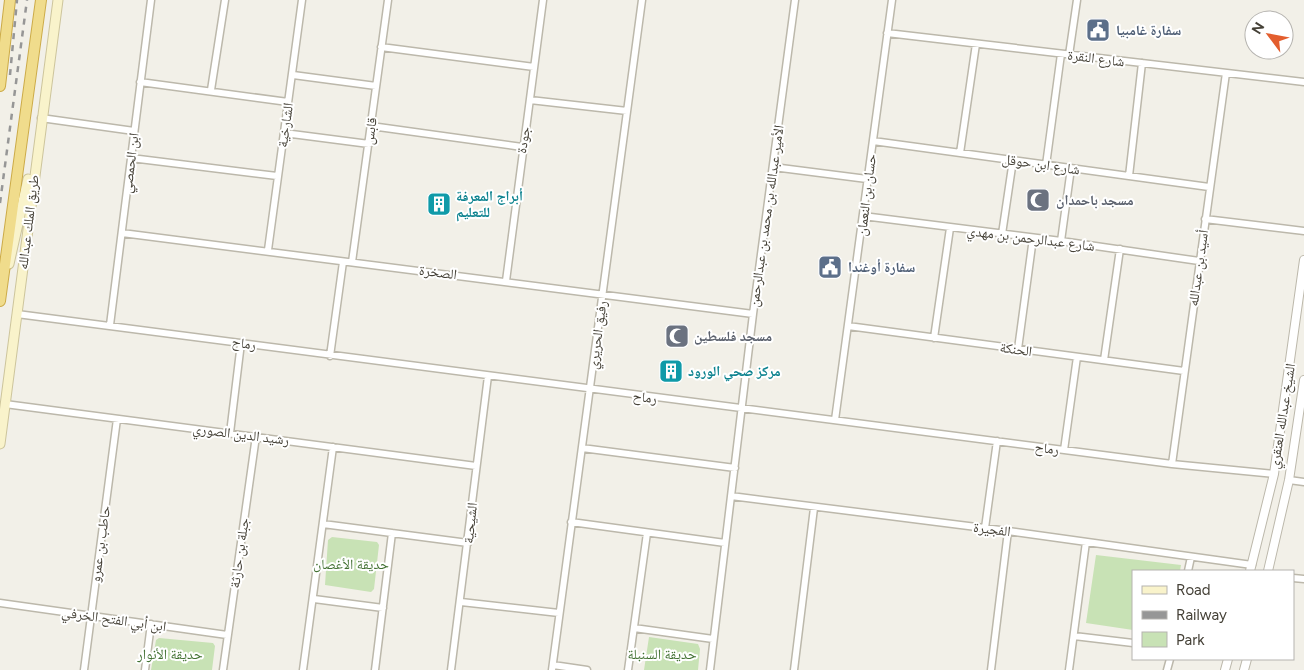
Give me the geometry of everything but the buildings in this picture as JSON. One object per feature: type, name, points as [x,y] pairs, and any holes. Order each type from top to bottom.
[{"type":"highway","points":[[0,86],[10,0]]},
{"type":"highway","name":"طريق الملك عبدالله","points":[[0,301],[41,0]]},
{"type":"main road","name":"طريق الملك عبدالله","points":[[0,444],[58,0]]},
{"type":"main road","points":[[2,288],[14,245],[41,121]]},
{"type":"street","name":"ابن الحمصي","points":[[110,325],[150,0]]},
{"type":"street","points":[[211,90],[225,0]]},
{"type":"street","name":"الشارخية","points":[[268,250],[302,0]]},
{"type":"street","name":"قابس","points":[[352,262],[388,0]]},
{"type":"street","name":"جودة","points":[[506,281],[522,147],[543,0]]},
{"type":"street","name":"رفيق الحريري","points":[[552,668],[642,0]]},
{"type":"street","name":"الأمير عبدالله بن محمد بن عبدالرحمن","points":[[710,670],[753,314],[795,0]]},
{"type":"street","name":"حسان بن النعمان","points":[[835,420],[892,0]]},
{"type":"street","points":[[1069,54],[1078,0]]},
{"type":"street","name":"شارع النقرة","points":[[887,33],[1304,82]]},
{"type":"street","points":[[960,153],[976,44]]},
{"type":"street","points":[[381,47],[534,67]]},
{"type":"street","points":[[1046,165],[1061,54]]},
{"type":"street","points":[[1129,176],[1142,63]]},
{"type":"street","name":"أسيد بن عبدالله","points":[[1172,464],[1226,73]]},
{"type":"street","points":[[293,75],[376,86]]},
{"type":"street","points":[[140,82],[211,90],[288,102]]},
{"type":"street","points":[[530,100],[626,111]]},
{"type":"street","points":[[41,121],[134,131]]},
{"type":"street","points":[[371,126],[522,147]]},
{"type":"street","points":[[284,133],[369,144]]},
{"type":"street","name":"شارع ابن حوقل","points":[[873,141],[1209,187]]},
{"type":"street","points":[[131,158],[277,176]]},
{"type":"street","points":[[1002,234],[1013,160]]},
{"type":"street","points":[[773,167],[867,179]]},
{"type":"street","points":[[1061,241],[1071,168]]},
{"type":"street","name":"شارع عبدالرحمن بن مهدي","points":[[863,216],[1061,241],[1199,261]]},
{"type":"street","points":[[1205,219],[1304,230]]},
{"type":"street","points":[[934,338],[950,228]]},
{"type":"street","name":"الصخرة","points":[[122,233],[268,250],[342,262],[506,281],[753,314]]},
{"type":"street","points":[[1018,349],[1033,238]]},
{"type":"street","points":[[1104,360],[1120,249]]},
{"type":"street","name":"الشيخ عبدالله العنقري","points":[[1251,568],[1274,474],[1304,260]]},
{"type":"street","points":[[330,356],[342,262]]},
{"type":"street","name":"رماح","points":[[17,314],[997,442],[1172,464],[1274,474]]},
{"type":"street","name":"الحنكة","points":[[848,326],[1184,371]]},
{"type":"street","points":[[230,433],[241,343]]},
{"type":"street","points":[[1064,450],[1076,357]]},
{"type":"street","name":"الشيحية","points":[[451,670],[488,376]]},
{"type":"street","name":"الشيخ عبدالله العنقري","points":[[1268,570],[1289,480],[1304,380]]},
{"type":"street","name":"رشيد الدين الصوري","points":[[5,404],[476,466]]},
{"type":"street","name":"حاطب بن عمرو","points":[[84,670],[117,419]]},
{"type":"street","name":"جبلة بن حارثة","points":[[223,670],[256,436]]},
{"type":"street","points":[[985,528],[997,442]]},
{"type":"street","points":[[303,670],[333,447]]},
{"type":"street","points":[[582,448],[735,468]]},
{"type":"street","points":[[1289,480],[1304,482]]},
{"type":"street","name":"الفجيرة","points":[[731,496],[814,508],[1008,531],[1191,557],[1251,568]]},
{"type":"street","points":[[794,670],[814,508]]},
{"type":"street","points":[[571,522],[725,542]]},
{"type":"street","points":[[323,524],[468,543]]},
{"type":"street","points":[[991,670],[1008,531]]},
{"type":"street","points":[[375,670],[392,533]]},
{"type":"street","points":[[628,670],[648,533]]},
{"type":"street","points":[[1069,670],[1086,542]]},
{"type":"street","points":[[1188,570],[1191,557]]},
{"type":"street","points":[[314,599],[383,608]]},
{"type":"street","points":[[461,602],[559,613]]},
{"type":"street","name":"ابن أبي الفتح الخرفي","points":[[0,603],[228,635]]},
{"type":"street","points":[[145,670],[151,624]]},
{"type":"street","points":[[634,628],[713,639]]},
{"type":"street","points":[[1074,636],[1132,643]]},
{"type":"street","points":[[552,668],[587,670]]},
{"type":"green space","name":"حديقة الأغصان","points":[[332,537],[377,542],[379,545],[374,589],[371,592],[325,585],[328,540]]},
{"type":"green space","points":[[1096,555],[1181,565],[1180,570],[1132,570],[1132,630],[1086,623]]},
{"type":"green space","name":"حديقة السنبلة","points":[[649,637],[698,644],[700,649],[698,670],[644,670]]},
{"type":"green space","name":"حديقة الأنوار","points":[[159,638],[213,643],[215,646],[212,670],[151,670],[156,640]]},
{"type":"railway","points":[[10,75],[17,0]]},
{"type":"railway","points":[[0,203],[27,0]]},
{"type":"place","name":"سفارة غامبيا","points":[[1098,30]]},
{"type":"place","name":"مسجد باحمدان","points":[[1038,200]]},
{"type":"place","name":"أبراج المعرفة للتعليم","points":[[439,204]]},
{"type":"place","name":"سفارة أوغندا","points":[[830,267]]},
{"type":"place","name":"مسجد فلسطين","points":[[677,336]]},
{"type":"place","name":"مركز صحي الورود","points":[[671,371]]}]
